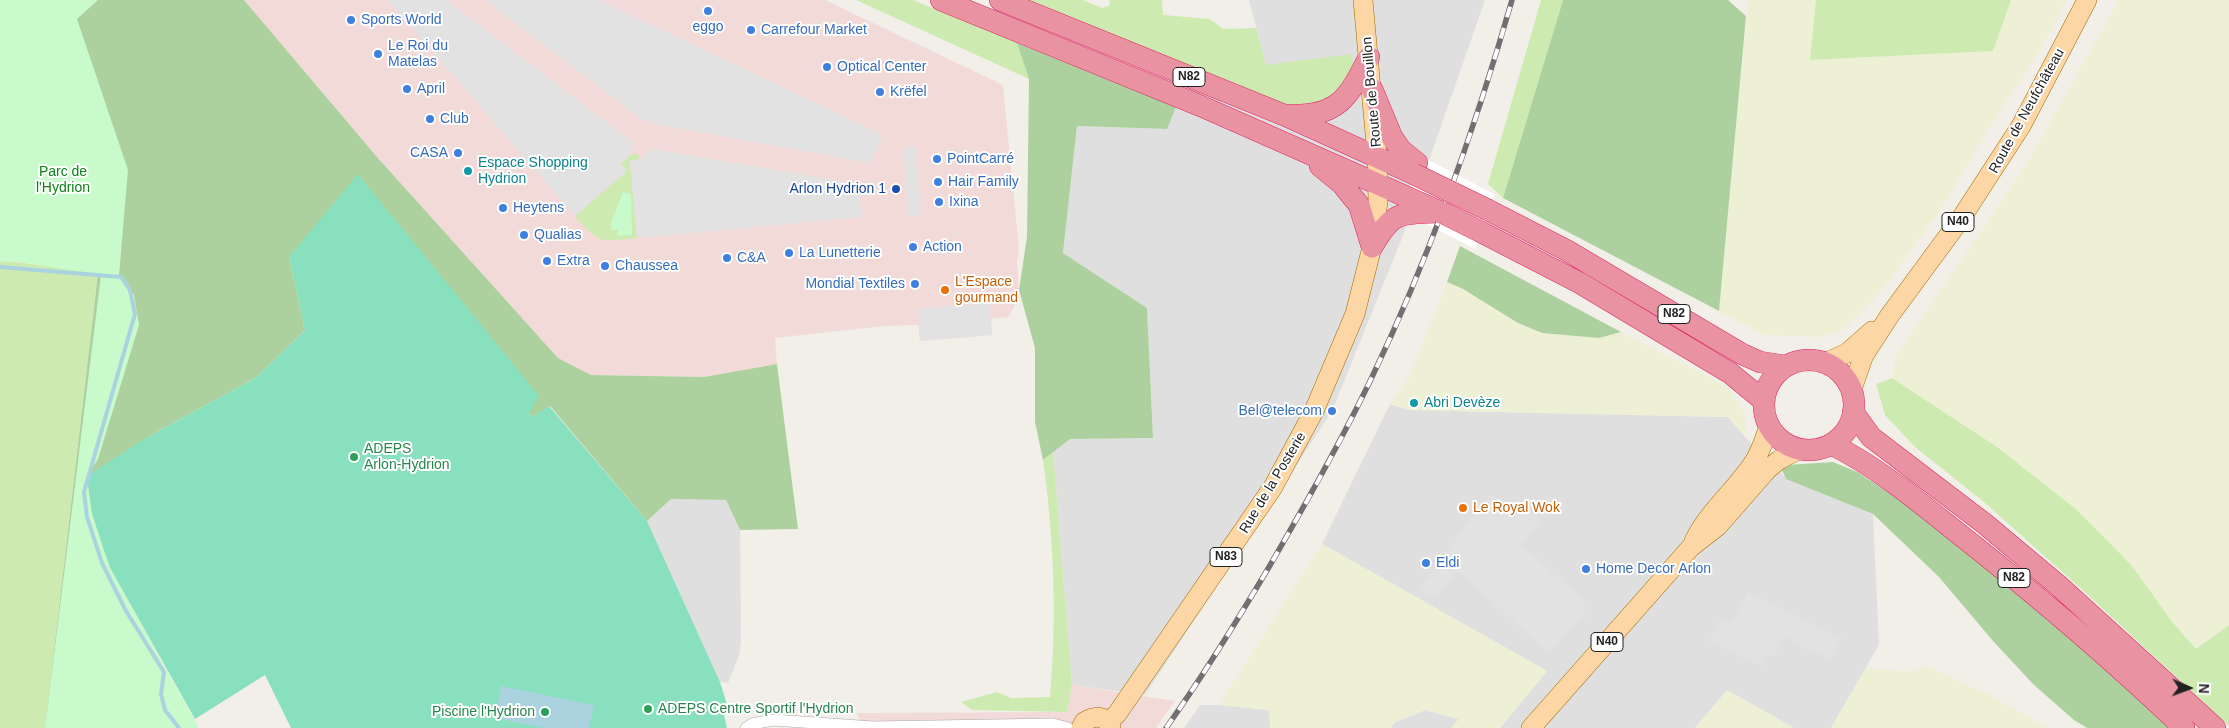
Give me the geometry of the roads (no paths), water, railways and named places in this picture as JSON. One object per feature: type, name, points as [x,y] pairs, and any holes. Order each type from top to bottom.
[{"type":"highway","name":"N82","points":[[941,0],[1314,154],[1378,184],[1404,206],[1440,212],[1588,288],[1730,373],[1764,401]]},
{"type":"highway","name":"N82","points":[[1000,0],[1377,156],[1415,168],[1454,193],[1566,250],[1742,354],[1760,362],[1786,366]]},
{"type":"highway","points":[[1284,116],[1302,116],[1326,111],[1343,100],[1353,88],[1369,57]]},
{"type":"highway","points":[[1372,89],[1392,137],[1415,168]]},
{"type":"highway","points":[[1314,154],[1320,166],[1342,184],[1359,205],[1372,247]]},
{"type":"highway","points":[[1372,247],[1385,225],[1404,206]]},
{"type":"highway","name":"N40","points":[[1786,366],[1812,360],[1825,363]]},
{"type":"highway","points":[[1825,363],[1841,374],[1852,402]]},
{"type":"highway","points":[[1786,366],[1776,375],[1768,387],[1764,409],[1769,426],[1782,441],[1800,449]]},
{"type":"highway","name":"N82","points":[[1852,402],[1871,437],[1985,524],[2059,586],[2215,728]]},
{"type":"highway","name":"N40","points":[[1800,449],[1816,450],[1831,444],[1846,431],[1852,402]]},
{"type":"highway","name":"N82","points":[[1831,444],[1865,462],[2001,567],[2134,680],[2184,728]]},
{"type":"main road","name":"Route de Bouillon","points":[[1363,0],[1372,89],[1378,184]]},
{"type":"main road","name":"Route de Neufchâteau","points":[[1852,402],[1864,355],[1890,315],[1989,177],[2021,126],[2087,0]]},
{"type":"main road","name":"Rue de la Posterie","points":[[1081,728],[1084,722],[1090,718],[1103,718],[1110,725],[1218,570],[1273,487],[1296,447],[1327,382],[1355,314],[1372,247],[1378,184]]},
{"type":"main road","name":"Route de Neufchâteau","points":[[1825,363],[1848,353],[1890,315]]},
{"type":"main road","name":"N40","points":[[1691,547],[1703,522],[1753,463],[1762,446],[1769,426]]},
{"type":"main road","name":"N40","points":[[1531,728],[1691,547],[1718,526],[1768,469],[1779,460],[1800,449]]},
{"type":"street","points":[[746,728],[752,724],[773,720],[875,727],[1053,724],[1068,728]]},
{"type":"water","name":"Piscine l'Hydrion","points":[[501,686],[594,705],[589,728],[544,728],[495,718]]},
{"type":"waterway","points":[[0,267],[121,277],[130,290],[135,314],[84,492],[87,517],[102,563],[126,611],[164,672],[161,694],[165,710],[179,728]]},
{"type":"railway","points":[[1166,728],[1219,648],[1269,567],[1309,497],[1372,377],[1413,285],[1450,192],[1483,96],[1512,0]]},
{"type":"place","name":"eggo","points":[[708,11]]},
{"type":"place","name":"Sports World","points":[[351,20]]},
{"type":"place","name":"Carrefour Market","points":[[751,30]]},
{"type":"place","name":"Le Roi du Matelas","points":[[378,54]]},
{"type":"place","name":"Optical Center","points":[[827,67]]},
{"type":"place","name":"April","points":[[407,89]]},
{"type":"place","name":"Krëfel","points":[[880,92]]},
{"type":"place","name":"Club","points":[[430,119]]},
{"type":"place","name":"CASA","points":[[458,153]]},
{"type":"place","name":"PointCarré","points":[[937,159]]},
{"type":"place","name":"Espace Shopping Hydrion","points":[[468,171]]},
{"type":"place","name":"Hair Family","points":[[938,182]]},
{"type":"place","name":"Arlon Hydrion 1","points":[[896,189]]},
{"type":"place","name":"Ixina","points":[[939,202]]},
{"type":"place","name":"Heytens","points":[[503,208]]},
{"type":"place","name":"Qualias","points":[[524,235]]},
{"type":"place","name":"Action","points":[[913,247]]},
{"type":"place","name":"La Lunetterie","points":[[789,253]]},
{"type":"place","name":"C&A","points":[[727,258]]},
{"type":"place","name":"Extra","points":[[547,261]]},
{"type":"place","name":"Chaussea","points":[[605,266]]},
{"type":"place","name":"Mondial Textiles","points":[[915,284]]},
{"type":"place","name":"L'Espace gourmand","points":[[945,290]]},
{"type":"place","name":"Abri Devèze","points":[[1414,403]]},
{"type":"place","name":"Bel@telecom","points":[[1332,411]]},
{"type":"place","name":"ADEPS Arlon-Hydrion","points":[[354,457]]},
{"type":"place","name":"Le Royal Wok","points":[[1463,508]]},
{"type":"place","name":"Eldi","points":[[1426,563]]},
{"type":"place","name":"Home Decor Arlon","points":[[1586,569]]},
{"type":"place","name":"ADEPS Centre Sportif l'Hydrion","points":[[648,709]]},
{"type":"place","name":"Piscine l'Hydrion","points":[[545,712]]},
{"type":"park label","name":"Parc de l'Hydrion","points":[[63,180]]}]
